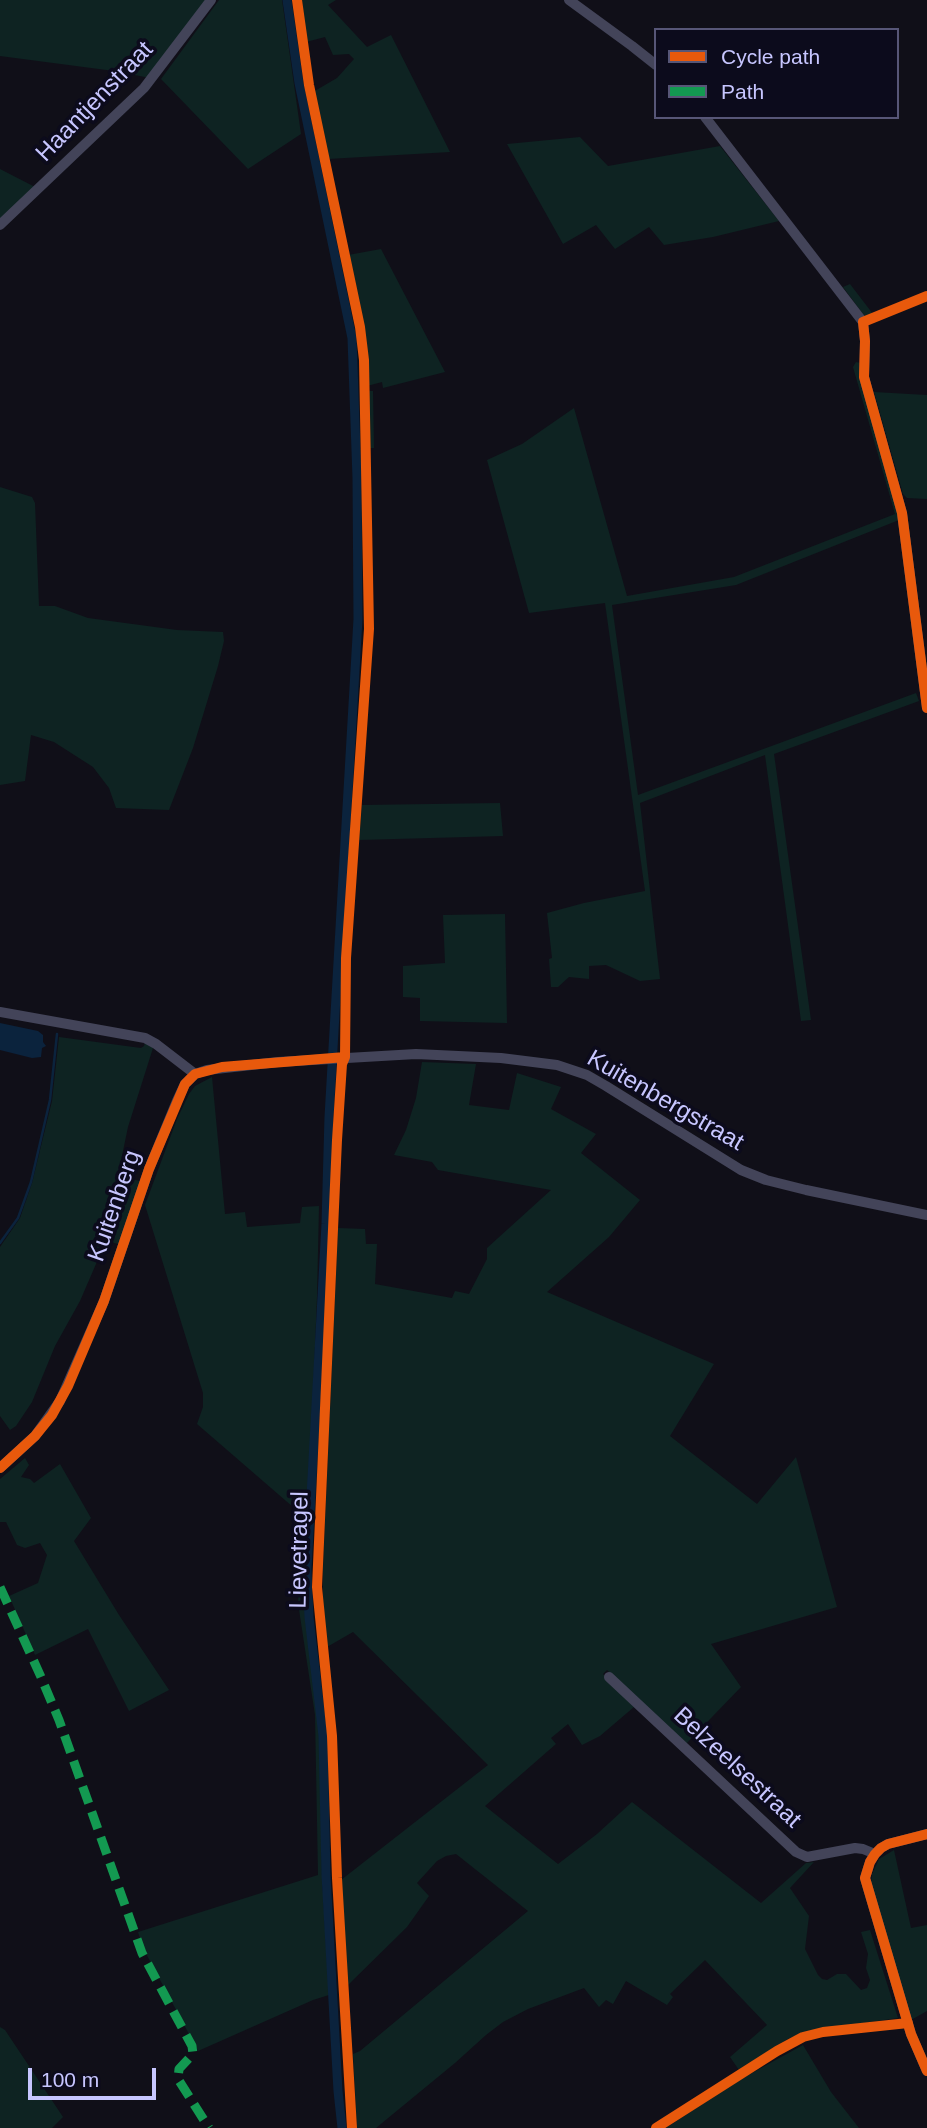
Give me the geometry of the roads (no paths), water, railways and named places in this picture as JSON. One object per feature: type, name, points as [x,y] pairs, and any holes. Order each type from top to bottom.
[{"type":"street","name":"Haantjenstraat","points":[[0,225],[144,88],[211,0]]},
{"type":"street","points":[[569,0],[654,64]]},
{"type":"street","points":[[707,119],[863,322],[864,377],[902,513],[927,708]]},
{"type":"street","points":[[0,1012],[145,1038],[195,1074]]},
{"type":"street","name":"Kuitenbergstraat","points":[[195,1074],[222,1067],[416,1054],[524,1060],[569,1069],[606,1086],[741,1170],[766,1180],[806,1191],[927,1215]]},
{"type":"street","name":"Kuitenberg","points":[[0,1468],[36,1436],[52,1415],[68,1386],[104,1301],[149,1169],[172,1112],[186,1084],[195,1074]]},
{"type":"street","name":"Belzeelsestraat","points":[[610,1677],[796,1852],[807,1857],[855,1848],[874,1854]]},
{"type":"street","points":[[927,1834],[888,1844],[874,1854],[866,1870],[866,1885],[911,2034],[927,2071]]},
{"type":"water","points":[[0,1023],[38,1031],[43,1035],[46,1046],[42,1048],[41,1057],[32,1058],[0,1050]]},
{"type":"waterway","points":[[287,0],[299,83],[352,338],[357,478],[358,619],[329,1117],[326,1224],[307,1569],[309,1617],[323,1736],[326,1875],[342,2128]]},
{"type":"waterway","points":[[0,1243],[18,1218],[31,1182],[50,1100],[57,1034]]}]
